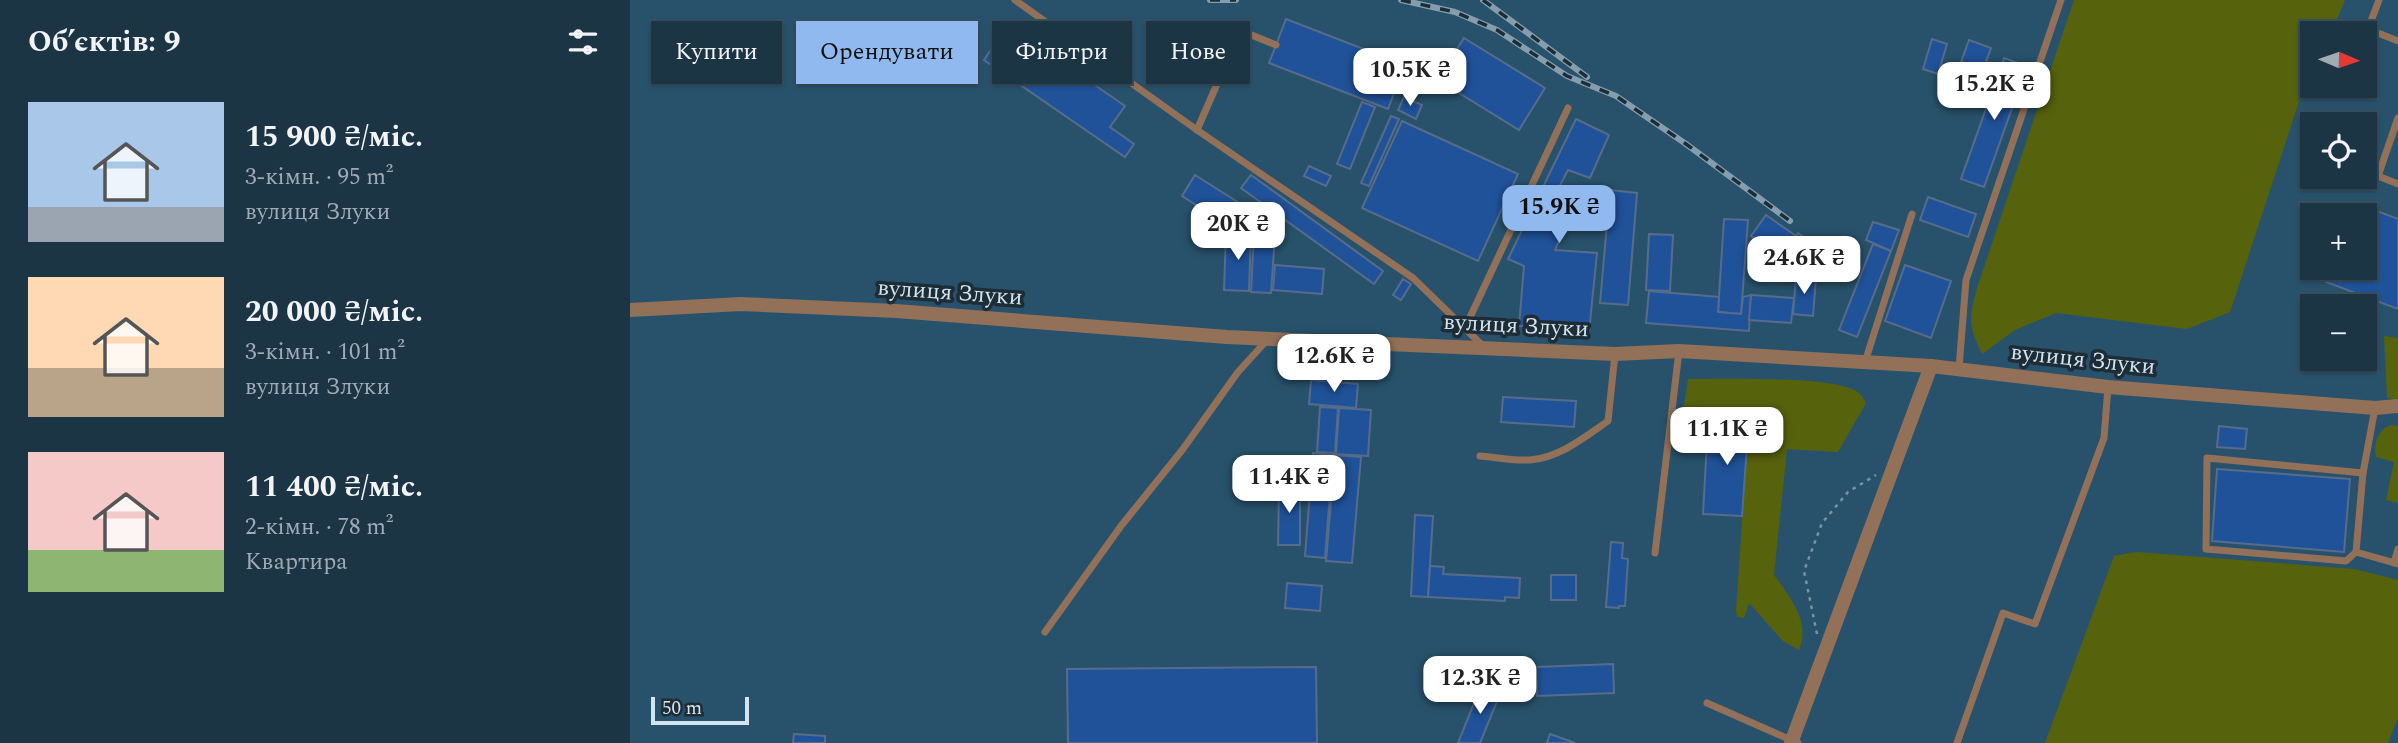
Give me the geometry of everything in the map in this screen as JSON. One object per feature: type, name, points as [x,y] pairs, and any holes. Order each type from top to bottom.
[{"type":"street","name":"вулиця Злуки","points":[[630,310],[741,304],[896,311],[1268,339],[1615,354],[1679,351],[1959,368],[2108,387],[2375,408],[2398,406]]},
{"type":"street","points":[[1794,742],[1931,366]]},
{"type":"lane","points":[[1015,0],[1197,130],[1413,278],[1484,347]]},
{"type":"lane","points":[[1959,368],[1966,279],[2061,0]]},
{"type":"lane","points":[[2379,0],[2368,29],[2398,41]]},
{"type":"lane","points":[[1197,130],[1237,29],[1276,45]]},
{"type":"lane","points":[[1465,328],[1568,108]]},
{"type":"lane","points":[[2398,118],[2378,176],[2398,184]]},
{"type":"lane","points":[[1865,363],[1912,214]]},
{"type":"lane","points":[[1045,632],[1121,526],[1183,449],[1238,372],[1268,339]]},
{"type":"lane","points":[[1655,553],[1679,351]]},
{"type":"lane","points":[[1480,456],[1530,460],[1556,454],[1608,421],[1615,354]]},
{"type":"lane","points":[[1957,743],[2003,613],[2035,624],[2104,438],[2108,387]]},
{"type":"lane","points":[[2363,473],[2207,458],[2206,549],[2346,561],[2356,552],[2363,473],[2375,408]]},
{"type":"lane","points":[[2356,552],[2396,564],[2398,549]]},
{"type":"lane","points":[[1707,703],[1794,742]]},
{"type":"path","points":[[1817,637],[1804,570],[1822,523],[1848,492],[1895,463]]},
{"type":"shaded area","points":[[630,0],[2398,0],[2398,743],[630,743]]},
{"type":"green space","points":[[2074,0],[2345,0],[2334,21],[2300,21],[2300,98],[2230,312],[2187,329],[2056,313],[2015,330],[1982,354],[1971,322],[1977,288]]},
{"type":"green space","points":[[2384,336],[2398,338],[2398,402],[2387,397]]},
{"type":"green space","points":[[1688,379],[1779,379],[1830,384],[1849,388],[1861,395],[1866,403],[1838,452],[1787,449],[1774,575],[1801,620],[1802,640],[1799,650],[1783,641],[1749,603],[1744,618],[1737,617],[1747,446],[1754,446],[1756,422],[1683,413]]},
{"type":"green space","points":[[2391,425],[2398,426],[2398,503],[2386,500],[2394,462],[2376,457],[2375,452],[2380,433]]},
{"type":"green space","points":[[2137,552],[2354,569],[2398,580],[2398,717],[2388,743],[2045,743],[2114,556]]},
{"type":"building","points":[[1286,19],[1405,65],[1388,109],[1269,63]]},
{"type":"building","points":[[1464,38],[1545,88],[1519,130],[1438,80]]},
{"type":"building","points":[[1932,39],[1947,44],[1938,74],[1923,69]]},
{"type":"building","points":[[1969,40],[1991,48],[1983,70],[1961,62]]},
{"type":"building","points":[[992,48],[992,66],[984,60]]},
{"type":"building","points":[[2004,58],[2027,66],[1984,187],[1961,179]]},
{"type":"building","points":[[1019,84],[1093,84],[1125,106],[1110,127],[1134,144],[1125,157]]},
{"type":"building","points":[[1404,97],[1422,105],[1416,119],[1398,110]]},
{"type":"building","points":[[1362,102],[1375,107],[1350,169],[1337,164]]},
{"type":"building","points":[[1391,116],[1399,119],[1369,186],[1361,183]]},
{"type":"building","points":[[1576,119],[1609,135],[1590,178],[1568,170],[1557,191],[1577,201],[1555,250],[1597,253],[1589,332],[1519,326],[1524,266],[1508,259]]},
{"type":"building","points":[[1402,121],[1518,174],[1478,261],[1362,208]]},
{"type":"building","points":[[1309,166],[1331,176],[1326,186],[1304,176]]},
{"type":"building","points":[[1195,175],[1244,206],[1230,227],[1182,196]]},
{"type":"building","points":[[1251,175],[1383,271],[1374,284],[1241,188]]},
{"type":"building","points":[[1610,190],[1637,193],[1628,305],[1600,303]]},
{"type":"building","points":[[1928,197],[1976,214],[1968,237],[1920,220]]},
{"type":"building","points":[[2377,211],[2398,219],[2398,309],[2377,301],[2377,294],[2358,294],[2326,282],[2377,280]]},
{"type":"building","points":[[1766,215],[1796,236],[1780,257],[1751,236]]},
{"type":"building","points":[[1724,219],[1748,220],[1741,314],[1718,312]]},
{"type":"building","points":[[1873,222],[1899,230],[1891,251],[1866,240]]},
{"type":"building","points":[[1226,233],[1251,234],[1249,291],[1224,290]]},
{"type":"building","points":[[1798,233],[1845,266],[1837,278],[1790,245]]},
{"type":"building","points":[[1254,234],[1275,235],[1271,293],[1251,292]]},
{"type":"building","points":[[1649,234],[1673,235],[1670,291],[1646,290]]},
{"type":"building","points":[[1873,244],[1891,251],[1857,337],[1839,330]]},
{"type":"building","points":[[1275,265],[1324,269],[1322,294],[1273,290]]},
{"type":"building","points":[[1905,265],[1951,281],[1931,338],[1885,321]]},
{"type":"building","points":[[1796,277],[1816,279],[1813,316],[1793,314]]},
{"type":"building","points":[[1403,279],[1411,284],[1401,300],[1393,295]]},
{"type":"building","points":[[1649,291],[1719,297],[1718,312],[1741,314],[1743,297],[1751,295],[1749,331],[1646,323]]},
{"type":"building","points":[[1751,295],[1794,298],[1791,323],[1749,320]]},
{"type":"building","points":[[1311,380],[1358,384],[1356,408],[1309,404]]},
{"type":"building","points":[[1503,397],[1576,401],[1574,427],[1501,422]]},
{"type":"building","points":[[1320,407],[1338,408],[1335,453],[1317,452]]},
{"type":"building","points":[[1339,408],[1371,410],[1368,456],[1336,454]]},
{"type":"building","points":[[1716,418],[1756,422],[1754,447],[1747,446],[1742,516],[1703,514],[1707,442],[1715,443]]},
{"type":"building","points":[[2219,426],[2247,429],[2245,449],[2217,447]]},
{"type":"building","points":[[1313,453],[1333,455],[1325,558],[1305,556]]},
{"type":"building","points":[[1335,455],[1361,457],[1352,563],[1326,561]]},
{"type":"building","points":[[2217,469],[2350,479],[2344,552],[2212,541]]},
{"type":"building","points":[[1279,484],[1300,484],[1300,545],[1278,545]]},
{"type":"building","points":[[1415,515],[1433,516],[1428,597],[1411,596]]},
{"type":"building","points":[[1611,542],[1623,543],[1622,558],[1628,559],[1625,606],[1619,608],[1606,607]]},
{"type":"building","points":[[1430,566],[1444,567],[1443,574],[1520,578],[1519,598],[1505,597],[1505,601],[1428,597]]},
{"type":"building","points":[[1551,575],[1576,575],[1576,600],[1551,600]]},
{"type":"building","points":[[1287,583],[1322,586],[1320,611],[1285,608]]},
{"type":"building","points":[[1613,664],[1614,693],[1537,696],[1536,667]]},
{"type":"building","points":[[1316,667],[1317,743],[1068,743],[1067,669]]},
{"type":"building","points":[[1481,686],[1500,694],[1480,743],[1458,743]]},
{"type":"building","points":[[794,734],[825,736],[825,743],[793,743]]},
{"type":"building","points":[[1550,734],[1575,743],[1547,743]]},
{"type":"railway","points":[[1210,0],[1236,0]]},
{"type":"railway","points":[[1401,0],[1455,12],[1497,30],[1567,76],[1616,96],[1790,221]]},
{"type":"railway","points":[[1483,0],[1587,77]]}]
